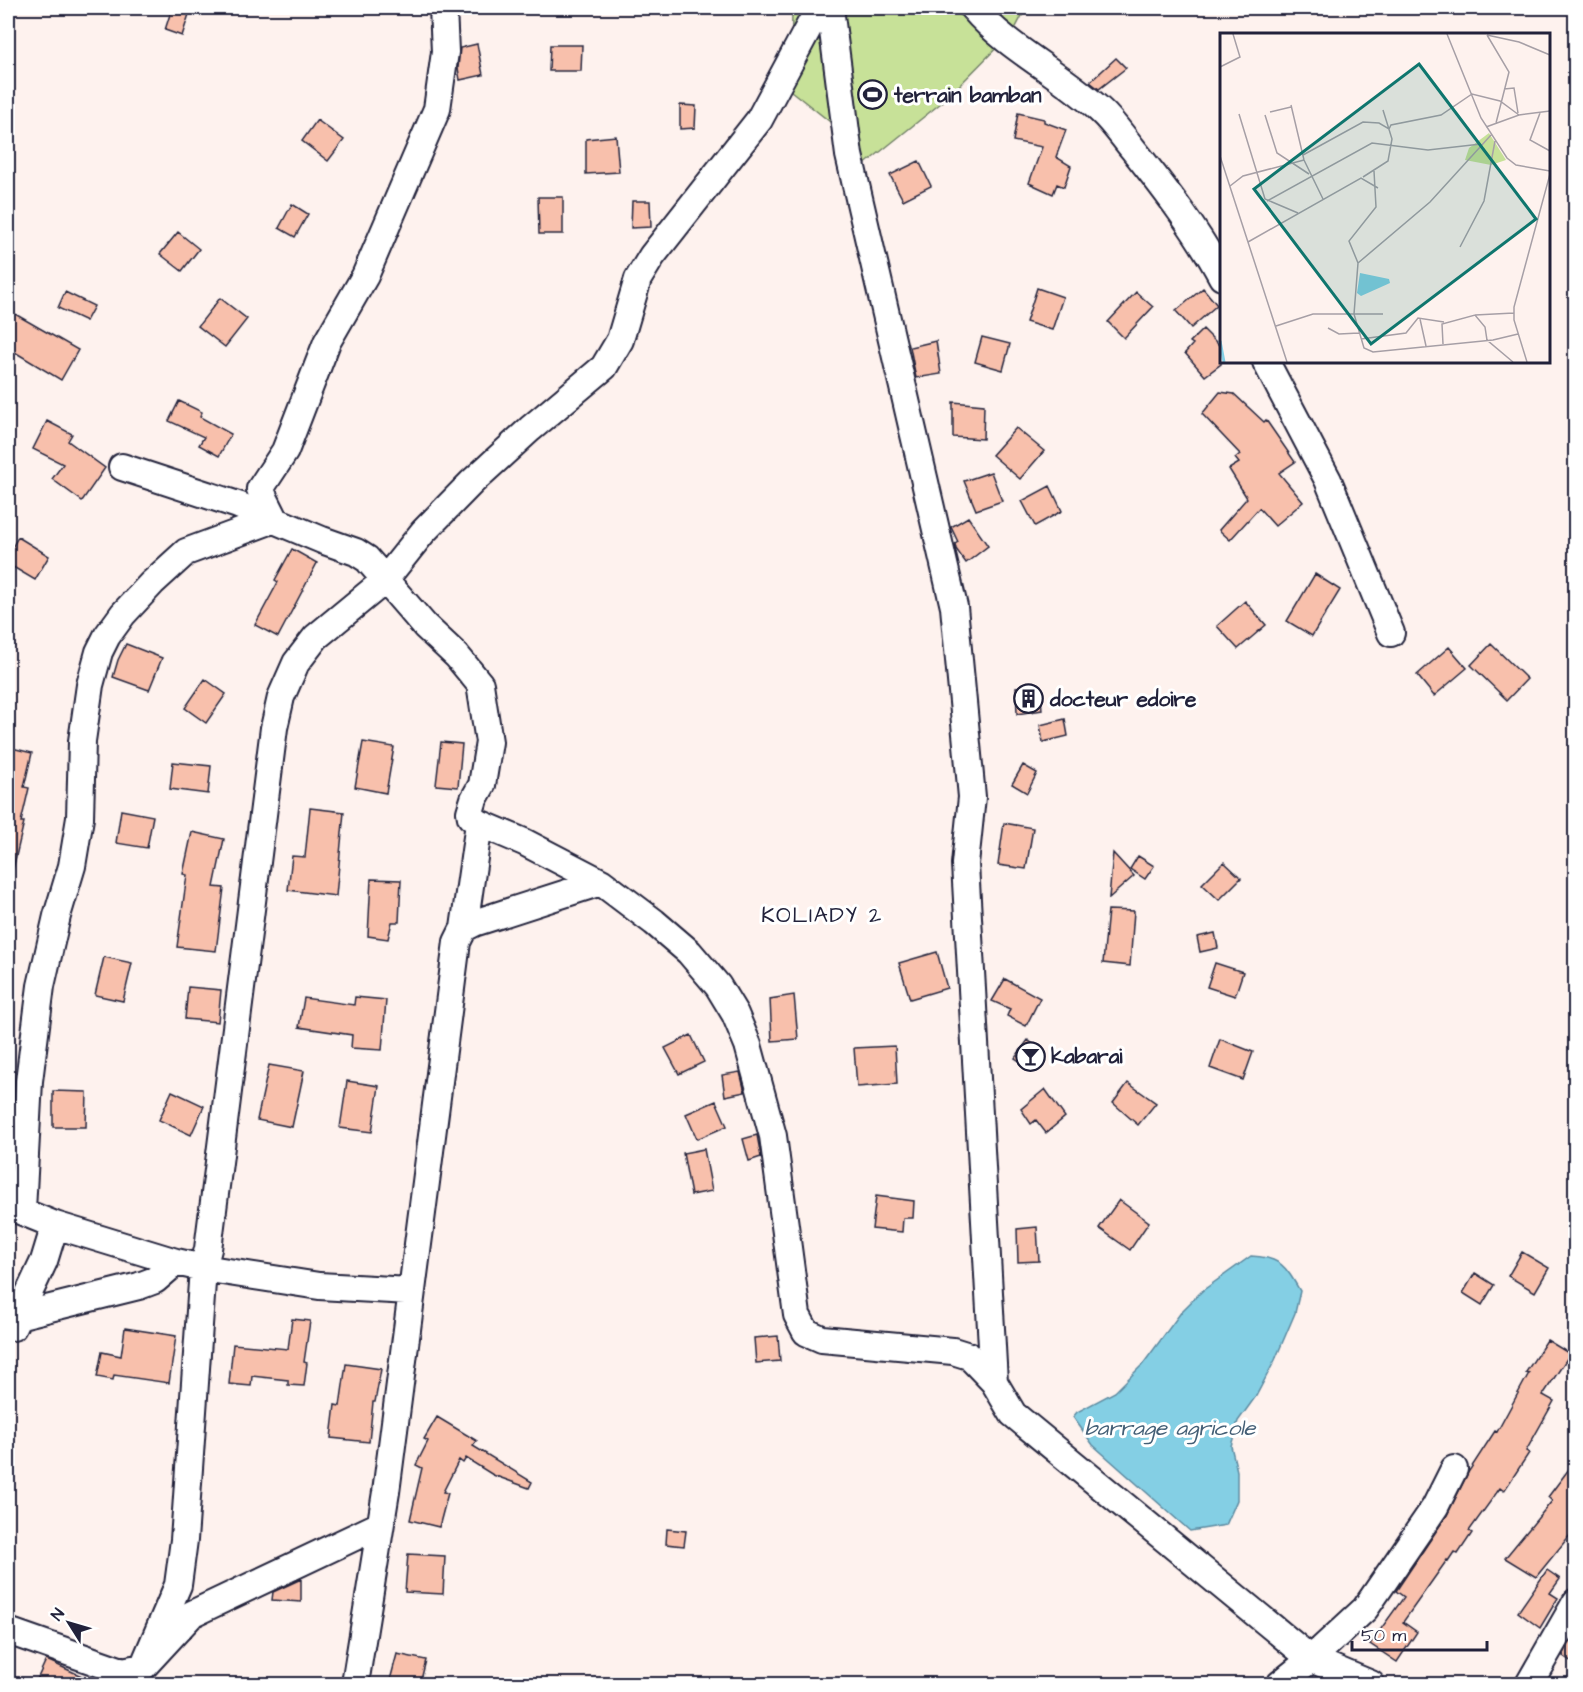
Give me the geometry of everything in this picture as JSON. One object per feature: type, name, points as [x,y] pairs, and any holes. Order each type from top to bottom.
[{"type":"street","points":[[410,1291],[319,1286],[203,1268],[55,1225],[15,1208],[41,986],[57,916],[72,866],[80,818],[82,741],[90,685],[99,652],[123,614],[152,583],[238,505],[260,489],[285,451],[327,342],[365,276],[437,109],[445,52],[443,8]]},
{"type":"street","points":[[143,1667],[178,1585],[184,1540],[203,1268],[208,1249],[274,728],[281,698],[296,663],[316,637],[384,581],[423,532],[472,482],[530,429],[604,367],[620,340],[638,279],[652,256],[759,120],[819,8]]},
{"type":"street","points":[[830,8],[849,155],[954,607],[972,797],[965,864],[994,1382]]},
{"type":"street","points":[[974,8],[989,26],[1102,112],[1152,173],[1212,258],[1220,275]]},
{"type":"street","points":[[796,51],[835,45]]},
{"type":"street","points":[[1267,363],[1328,480],[1390,633]]},
{"type":"street","points":[[122,467],[238,505],[356,552],[367,559],[384,581],[425,626],[457,656],[480,684],[489,742],[482,785],[470,812],[471,817],[601,882],[689,952],[718,986],[735,1014],[748,1045],[773,1136],[797,1315],[806,1332],[822,1339],[953,1351],[969,1356],[994,1382],[1013,1414],[1311,1659],[1371,1684]]},
{"type":"street","points":[[260,489],[275,519]]},
{"type":"street","points":[[186,552],[275,519]]},
{"type":"street","points":[[355,1684],[380,1525],[457,942],[464,928],[479,823]]},
{"type":"street","points":[[464,928],[601,882]]},
{"type":"street","points":[[11,1325],[44,1261],[55,1225]]},
{"type":"street","points":[[11,1325],[139,1286],[154,1280],[176,1262]]},
{"type":"street","points":[[1280,1684],[1365,1609],[1435,1507],[1454,1469]]},
{"type":"street","points":[[8,1631],[122,1671],[143,1667],[192,1614],[380,1525]]},
{"type":"street","points":[[1530,1684],[1575,1602]]},
{"type":"green space","name":"terrain bamban","points":[[792,8],[1026,8],[1015,29],[946,99],[849,177],[839,129],[791,91]]},
{"type":"water","name":"barrage agricole","points":[[1251,1256],[1276,1261],[1282,1265],[1300,1291],[1295,1313],[1275,1360],[1256,1396],[1238,1421],[1231,1446],[1237,1471],[1237,1500],[1226,1525],[1190,1531],[1093,1445],[1073,1417],[1077,1412],[1115,1392],[1143,1364],[1182,1311],[1202,1291]]},
{"type":"building","points":[[172,8],[191,8],[182,36],[165,30]]},
{"type":"building","points":[[477,44],[483,75],[460,80],[458,68],[460,48]]},
{"type":"building","points":[[550,45],[582,45],[581,71],[549,71]]},
{"type":"building","points":[[1116,58],[1126,68],[1099,89],[1090,82]]},
{"type":"building","points":[[680,105],[696,106],[695,128],[680,129]]},
{"type":"building","points":[[1018,113],[1044,119],[1044,122],[1066,130],[1056,157],[1071,166],[1064,187],[1057,184],[1053,194],[1029,183],[1042,147],[1013,141]]},
{"type":"building","points":[[317,120],[344,140],[328,161],[302,141]]},
{"type":"building","points":[[616,136],[619,172],[586,174],[586,139]]},
{"type":"building","points":[[919,161],[931,186],[903,200],[890,175]]},
{"type":"building","points":[[538,197],[563,197],[563,234],[539,234]]},
{"type":"building","points":[[632,201],[650,201],[651,227],[631,228]]},
{"type":"building","points":[[292,204],[308,214],[295,237],[279,228]]},
{"type":"building","points":[[178,232],[199,249],[182,271],[160,254]]},
{"type":"building","points":[[1037,288],[1063,297],[1052,330],[1026,322]]},
{"type":"building","points":[[1203,288],[1217,305],[1191,328],[1176,311]]},
{"type":"building","points":[[65,292],[94,306],[86,321],[58,308]]},
{"type":"building","points":[[1136,292],[1153,307],[1124,338],[1108,322]]},
{"type":"building","points":[[220,298],[247,319],[225,347],[198,326]]},
{"type":"building","points":[[8,310],[78,350],[61,380],[8,348]]},
{"type":"building","points":[[1203,329],[1220,346],[1221,364],[1205,376],[1185,353],[1193,344],[1190,342]]},
{"type":"building","points":[[982,337],[1010,344],[1003,370],[975,362]]},
{"type":"building","points":[[936,341],[941,374],[916,378],[910,347]]},
{"type":"building","points":[[1220,392],[1234,394],[1264,422],[1266,420],[1295,462],[1279,473],[1303,502],[1275,526],[1259,508],[1230,540],[1219,530],[1247,498],[1229,469],[1239,463],[1235,458],[1240,454],[1202,414]]},
{"type":"building","points":[[179,401],[202,412],[200,417],[231,434],[219,456],[199,445],[204,437],[169,421]]},
{"type":"building","points":[[953,402],[984,405],[983,439],[953,437]]},
{"type":"building","points":[[47,421],[72,434],[68,441],[105,468],[82,501],[52,479],[63,464],[33,449]]},
{"type":"building","points":[[1016,428],[1044,451],[1020,479],[992,455]]},
{"type":"building","points":[[991,472],[1002,501],[976,510],[964,481]]},
{"type":"building","points":[[1050,486],[1062,511],[1035,526],[1022,501]]},
{"type":"building","points":[[968,517],[988,546],[966,563],[956,549],[955,544],[958,542],[951,527]]},
{"type":"building","points":[[18,537],[49,556],[35,580],[8,564],[8,555]]},
{"type":"building","points":[[292,549],[317,563],[278,637],[255,625],[278,582],[275,580]]},
{"type":"building","points":[[1315,574],[1340,590],[1312,636],[1287,621]]},
{"type":"building","points":[[1245,601],[1266,625],[1238,649],[1217,626]]},
{"type":"building","points":[[126,644],[162,658],[149,690],[113,677]]},
{"type":"building","points":[[1491,644],[1527,679],[1507,700],[1471,665]]},
{"type":"building","points":[[1449,647],[1467,668],[1434,696],[1417,675]]},
{"type":"building","points":[[205,679],[226,694],[206,723],[185,708]]},
{"type":"building","name":"docteur edoire","points":[[1040,685],[1042,710],[1017,714],[1016,687]]},
{"type":"building","points":[[1065,719],[1068,736],[1043,742],[1040,725]]},
{"type":"building","points":[[363,742],[394,747],[386,793],[355,787]]},
{"type":"building","points":[[441,742],[462,744],[458,787],[436,785]]},
{"type":"building","points":[[8,747],[32,753],[24,787],[29,788],[21,822],[24,822],[13,869],[8,868]]},
{"type":"building","points":[[173,762],[211,766],[208,794],[170,789]]},
{"type":"building","points":[[1023,765],[1037,773],[1027,793],[1012,784]]},
{"type":"building","points":[[310,808],[344,812],[336,896],[288,890],[292,856],[305,857]]},
{"type":"building","points":[[121,810],[153,816],[147,848],[116,843]]},
{"type":"building","points":[[1004,823],[1033,828],[1026,869],[998,865]]},
{"type":"building","points":[[192,832],[224,839],[214,887],[224,888],[216,951],[177,947],[187,875],[183,874]]},
{"type":"building","points":[[1113,853],[1134,876],[1109,898]]},
{"type":"building","points":[[1138,856],[1154,866],[1145,879],[1130,869]]},
{"type":"building","points":[[1224,862],[1241,878],[1219,900],[1202,884]]},
{"type":"building","points":[[371,879],[401,880],[399,922],[392,922],[388,939],[368,936]]},
{"type":"building","points":[[1108,910],[1134,911],[1130,966],[1103,963]]},
{"type":"building","points":[[1215,933],[1218,948],[1200,952],[1197,937]]},
{"type":"building","points":[[937,952],[947,988],[910,999],[899,963]]},
{"type":"building","points":[[104,957],[132,963],[123,1001],[95,995]]},
{"type":"building","points":[[1215,963],[1243,972],[1235,996],[1207,987]]},
{"type":"building","points":[[1005,979],[1040,998],[1026,1026],[1007,1016],[1010,1009],[992,1001]]},
{"type":"building","points":[[188,987],[221,990],[218,1022],[185,1019]]},
{"type":"building","points":[[794,995],[798,1039],[772,1041],[770,999]]},
{"type":"building","points":[[355,997],[386,1000],[382,1050],[351,1048],[352,1035],[299,1027],[304,998],[354,1005]]},
{"type":"building","points":[[691,1035],[704,1062],[679,1074],[665,1048]]},
{"type":"building","points":[[1220,1039],[1253,1052],[1243,1080],[1210,1068]]},
{"type":"building","name":"kabarai","points":[[1028,1040],[1046,1054],[1033,1070],[1015,1058]]},
{"type":"building","points":[[895,1046],[897,1084],[857,1087],[854,1048]]},
{"type":"building","points":[[269,1065],[304,1071],[292,1127],[257,1120]]},
{"type":"building","points":[[740,1072],[745,1092],[725,1096],[722,1075]]},
{"type":"building","points":[[347,1081],[379,1086],[372,1132],[340,1128]]},
{"type":"building","points":[[1128,1083],[1156,1103],[1138,1125],[1113,1103]]},
{"type":"building","points":[[1045,1089],[1065,1117],[1046,1133],[1036,1120],[1031,1124],[1021,1109]]},
{"type":"building","points":[[53,1091],[87,1092],[86,1127],[53,1127]]},
{"type":"building","points":[[172,1091],[204,1106],[191,1135],[159,1120]]},
{"type":"building","points":[[716,1101],[727,1126],[697,1139],[686,1114]]},
{"type":"building","points":[[757,1135],[761,1157],[749,1161],[743,1139]]},
{"type":"building","points":[[704,1149],[712,1191],[691,1195],[683,1153]]},
{"type":"building","points":[[876,1196],[914,1201],[913,1218],[903,1218],[902,1232],[872,1229]]},
{"type":"building","points":[[1119,1200],[1149,1222],[1130,1250],[1099,1228]]},
{"type":"building","points":[[1037,1227],[1039,1261],[1018,1262],[1017,1229]]},
{"type":"building","points":[[1522,1252],[1549,1268],[1535,1292],[1508,1276]]},
{"type":"building","points":[[1475,1273],[1494,1285],[1482,1305],[1463,1293]]},
{"type":"building","points":[[292,1319],[310,1321],[304,1362],[307,1363],[304,1386],[288,1385],[288,1380],[252,1376],[251,1386],[229,1384],[233,1344],[288,1349]]},
{"type":"building","points":[[125,1328],[176,1336],[169,1383],[114,1375],[113,1380],[97,1377],[102,1352],[121,1356]]},
{"type":"building","points":[[778,1336],[780,1361],[756,1363],[754,1338]]},
{"type":"building","points":[[1547,1340],[1570,1354],[1543,1395],[1554,1401],[1526,1451],[1529,1453],[1504,1491],[1500,1488],[1469,1531],[1472,1533],[1458,1554],[1454,1552],[1447,1560],[1403,1622],[1417,1632],[1397,1662],[1370,1644],[1404,1597],[1396,1591],[1447,1515],[1469,1471],[1495,1431],[1497,1432],[1529,1373],[1526,1372]]},
{"type":"building","points":[[346,1364],[381,1369],[375,1402],[373,1402],[369,1442],[331,1438],[335,1405],[340,1406]]},
{"type":"building","points":[[437,1417],[477,1441],[473,1446],[532,1482],[529,1488],[493,1475],[466,1458],[463,1463],[459,1460],[443,1492],[448,1493],[439,1527],[410,1520],[422,1468],[416,1465],[428,1441],[424,1439]]},
{"type":"building","points":[[1575,1461],[1575,1529],[1536,1577],[1505,1558],[1552,1501],[1548,1497]]},
{"type":"building","points":[[667,1529],[686,1531],[684,1546],[666,1544]]},
{"type":"building","points":[[408,1554],[445,1556],[443,1594],[405,1592]]},
{"type":"building","points":[[1547,1570],[1560,1579],[1550,1593],[1558,1598],[1540,1628],[1518,1612]]},
{"type":"building","points":[[301,1579],[301,1602],[272,1600],[273,1592]]},
{"type":"building","points":[[1575,1633],[1575,1664],[1563,1656]]},
{"type":"building","points":[[397,1654],[426,1660],[420,1684],[389,1684]]},
{"type":"building","points":[[46,1660],[51,1662],[99,1684],[35,1684]]},
{"type":"place","name":"terrain bamban","points":[[873,95]]},
{"type":"place","name":"docteur edoire","points":[[1029,699]]},
{"type":"place","name":"kabarai","points":[[1030,1056]]},
{"type":"district","name":"KOLIADY 2","points":[[822,914]]}]
